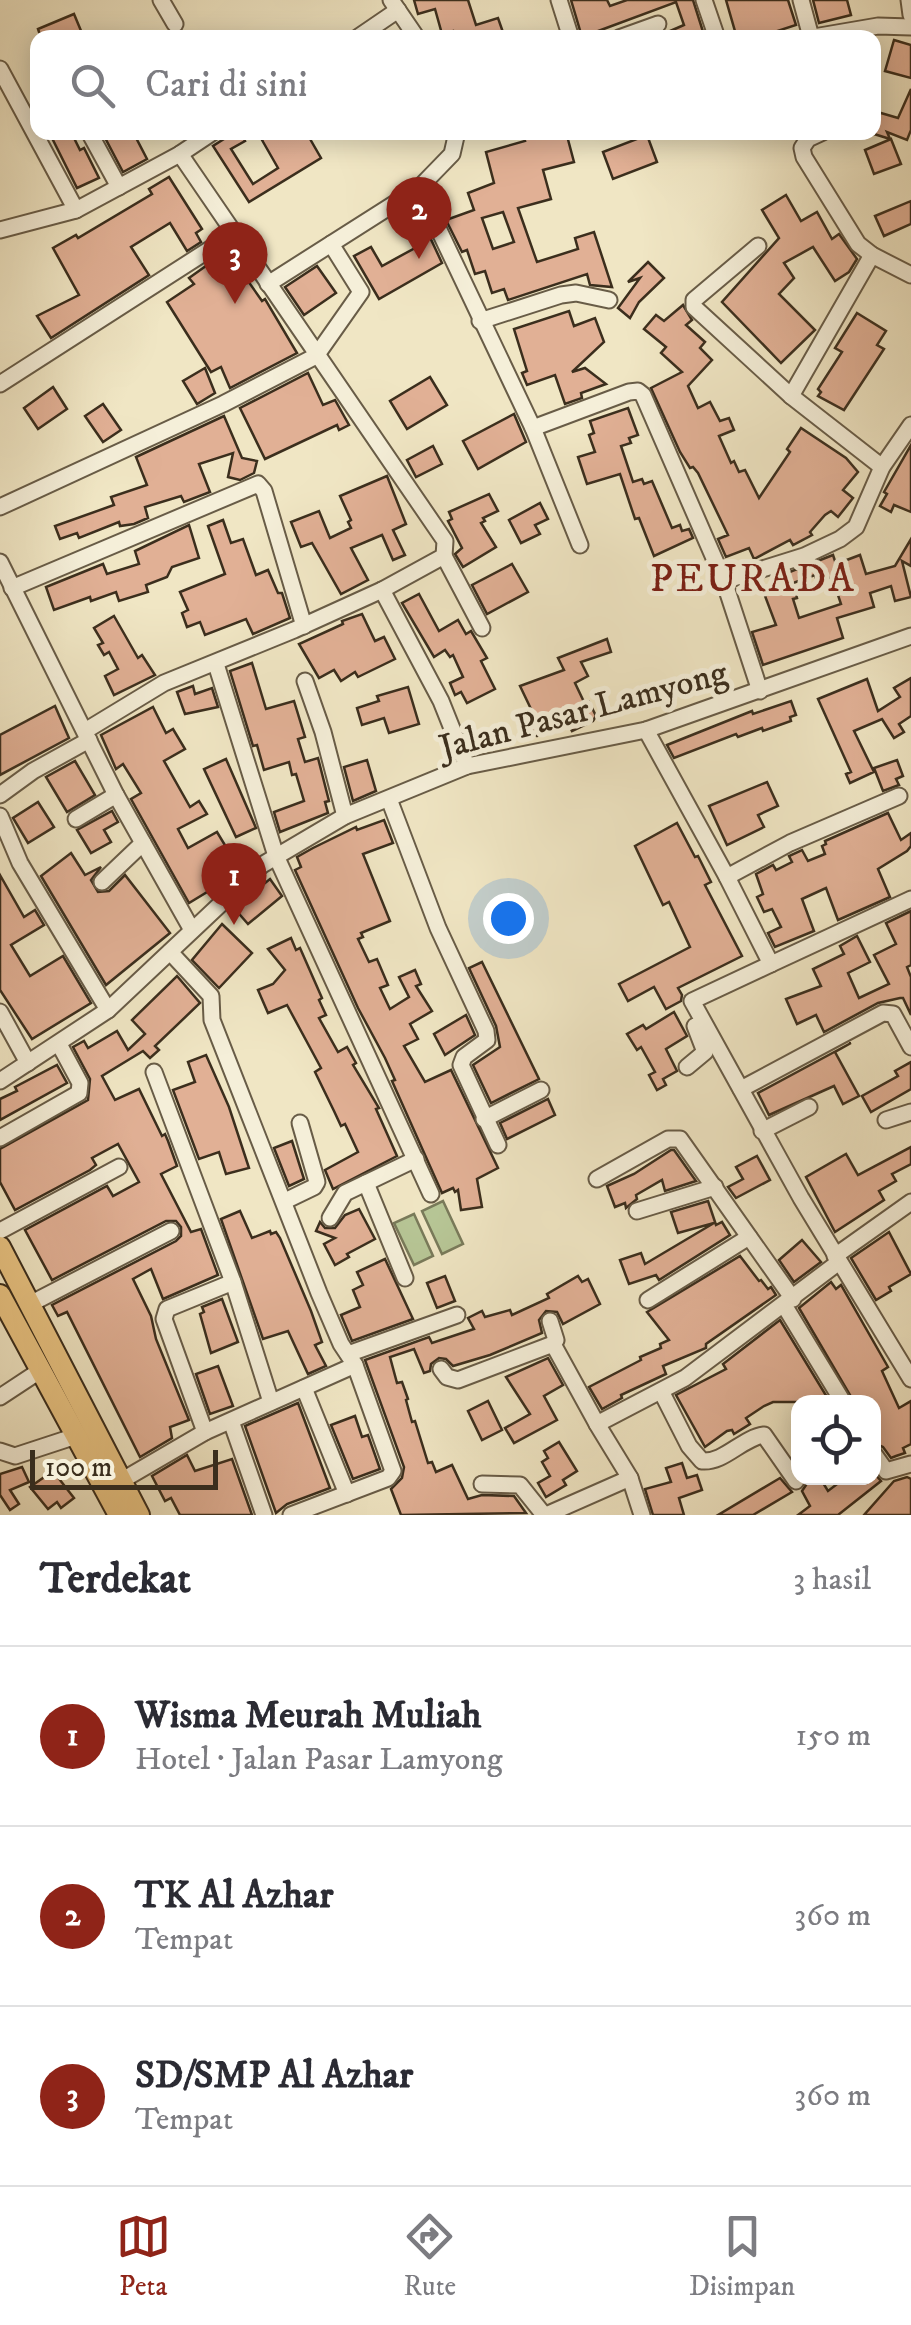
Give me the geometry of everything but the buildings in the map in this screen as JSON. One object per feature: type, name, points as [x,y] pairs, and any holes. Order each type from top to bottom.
[{"type":"main road","points":[[0,1247],[139,1515]]},
{"type":"main road","points":[[0,1295],[119,1515]]},
{"type":"street","points":[[162,0],[175,24]]},
{"type":"street","points":[[559,0],[568,30]]},
{"type":"street","points":[[704,0],[715,30]]},
{"type":"street","points":[[801,0],[808,30]]},
{"type":"street","points":[[909,0],[911,15]]},
{"type":"street","points":[[366,30],[394,5],[411,30]]},
{"type":"street","points":[[641,30],[658,24]]},
{"type":"street","points":[[863,30],[878,26],[911,27]]},
{"type":"street","points":[[0,69],[30,125]]},
{"type":"street","points":[[38,140],[76,210]]},
{"type":"street","points":[[93,140],[119,187]]},
{"type":"street","points":[[0,230],[76,210],[201,140]]},
{"type":"street","points":[[268,284],[418,188],[452,154],[455,140]]},
{"type":"street","points":[[807,140],[802,148],[804,158],[858,244],[911,275]]},
{"type":"street","points":[[180,154],[445,541],[444,556],[482,628]]},
{"type":"street","points":[[418,188],[534,428],[580,545]]},
{"type":"street","points":[[0,384],[232,235]]},
{"type":"street","points":[[0,507],[316,356],[361,292],[331,244]]},
{"type":"street","points":[[758,246],[694,300],[694,307],[790,396],[882,468]]},
{"type":"street","points":[[790,396],[872,255]]},
{"type":"street","points":[[480,321],[560,295],[576,293],[609,300]]},
{"type":"street","points":[[534,428],[629,392],[643,395],[724,581],[760,691]]},
{"type":"street","points":[[724,581],[804,556],[840,540],[856,527],[882,468],[911,425]]},
{"type":"street","points":[[12,588],[258,484],[264,491],[304,626]]},
{"type":"street","points":[[0,794],[164,683],[304,626],[444,556]]},
{"type":"street","points":[[0,562],[116,795],[192,930]]},
{"type":"street","points":[[382,590],[441,701],[467,766]]},
{"type":"street","name":"Jalan Pasar Lamyong","points":[[0,1081],[108,1010],[276,856],[345,816],[467,766],[646,730],[911,636]]},
{"type":"street","points":[[216,664],[276,856],[431,1194]]},
{"type":"street","points":[[305,681],[345,816]]},
{"type":"street","points":[[646,730],[771,964]]},
{"type":"street","points":[[76,819],[116,795]]},
{"type":"street","points":[[727,876],[790,843],[899,796]]},
{"type":"street","points":[[390,799],[438,928],[486,1031],[487,1040],[464,1057],[461,1065],[498,1145]]},
{"type":"street","points":[[0,816],[20,863],[108,1010]]},
{"type":"street","points":[[102,882],[143,843]]},
{"type":"street","points":[[687,1066],[705,1052],[686,1010],[692,1001],[911,899]]},
{"type":"street","points":[[170,952],[211,996],[212,1020],[320,1293],[352,1360],[393,1471],[388,1478],[291,1515]]},
{"type":"street","points":[[692,1001],[762,1131],[911,1379]]},
{"type":"street","points":[[0,1012],[28,1063]]},
{"type":"street","points":[[741,1089],[883,1013],[893,1014],[911,1047]]},
{"type":"street","points":[[0,1138],[80,1092],[80,1084],[59,1044]]},
{"type":"street","points":[[154,1072],[233,1282],[272,1402]]},
{"type":"street","points":[[484,1119],[541,1090]]},
{"type":"street","points":[[762,1131],[809,1107]]},
{"type":"street","points":[[886,1120],[911,1112]]},
{"type":"street","points":[[285,1202],[314,1187],[316,1182],[300,1123]]},
{"type":"street","points":[[596,1179],[676,1137],[680,1139],[789,1302],[839,1395]]},
{"type":"street","points":[[330,1218],[341,1197],[416,1159]]},
{"type":"street","points":[[0,1231],[119,1167]]},
{"type":"street","points":[[366,1183],[404,1278]]},
{"type":"street","points":[[637,1211],[715,1186]]},
{"type":"street","points":[[597,1424],[662,1393],[789,1302],[911,1202]]},
{"type":"street","points":[[32,1304],[171,1231]]},
{"type":"street","points":[[648,1300],[748,1238]]},
{"type":"street","points":[[205,1432],[164,1319],[167,1308],[233,1282]]},
{"type":"street","points":[[121,1481],[205,1432],[304,1388],[352,1360],[457,1315]]},
{"type":"street","points":[[441,1369],[446,1377],[458,1380],[553,1344],[556,1340],[550,1321]]},
{"type":"street","points":[[553,1344],[630,1478],[642,1515]]},
{"type":"street","points":[[0,1396],[41,1370]]},
{"type":"street","points":[[304,1388],[347,1494]]},
{"type":"street","points":[[662,1393],[689,1446],[702,1462],[712,1462],[752,1437],[764,1435],[791,1474]]},
{"type":"street","points":[[230,1421],[264,1515]]},
{"type":"street","points":[[0,1450],[16,1456],[76,1436]]},
{"type":"street","points":[[881,1464],[886,1471],[911,1464]]},
{"type":"street","points":[[482,1484],[520,1486],[545,1515],[630,1478]]},
{"type":"green space","points":[[443,1201],[463,1244],[442,1254],[422,1211]]},
{"type":"green space","points":[[414,1214],[433,1256],[414,1265],[394,1223]]},
{"type":"place","name":"TK Al Azhar","points":[[419,259]]},
{"type":"place","name":"SD/SMP Al Azhar","points":[[235,304]]},
{"type":"place","name":"Wisma Meurah Muliah","points":[[234,925]]},
{"type":"district","name":"PEURADA","points":[[753,577]]}]
